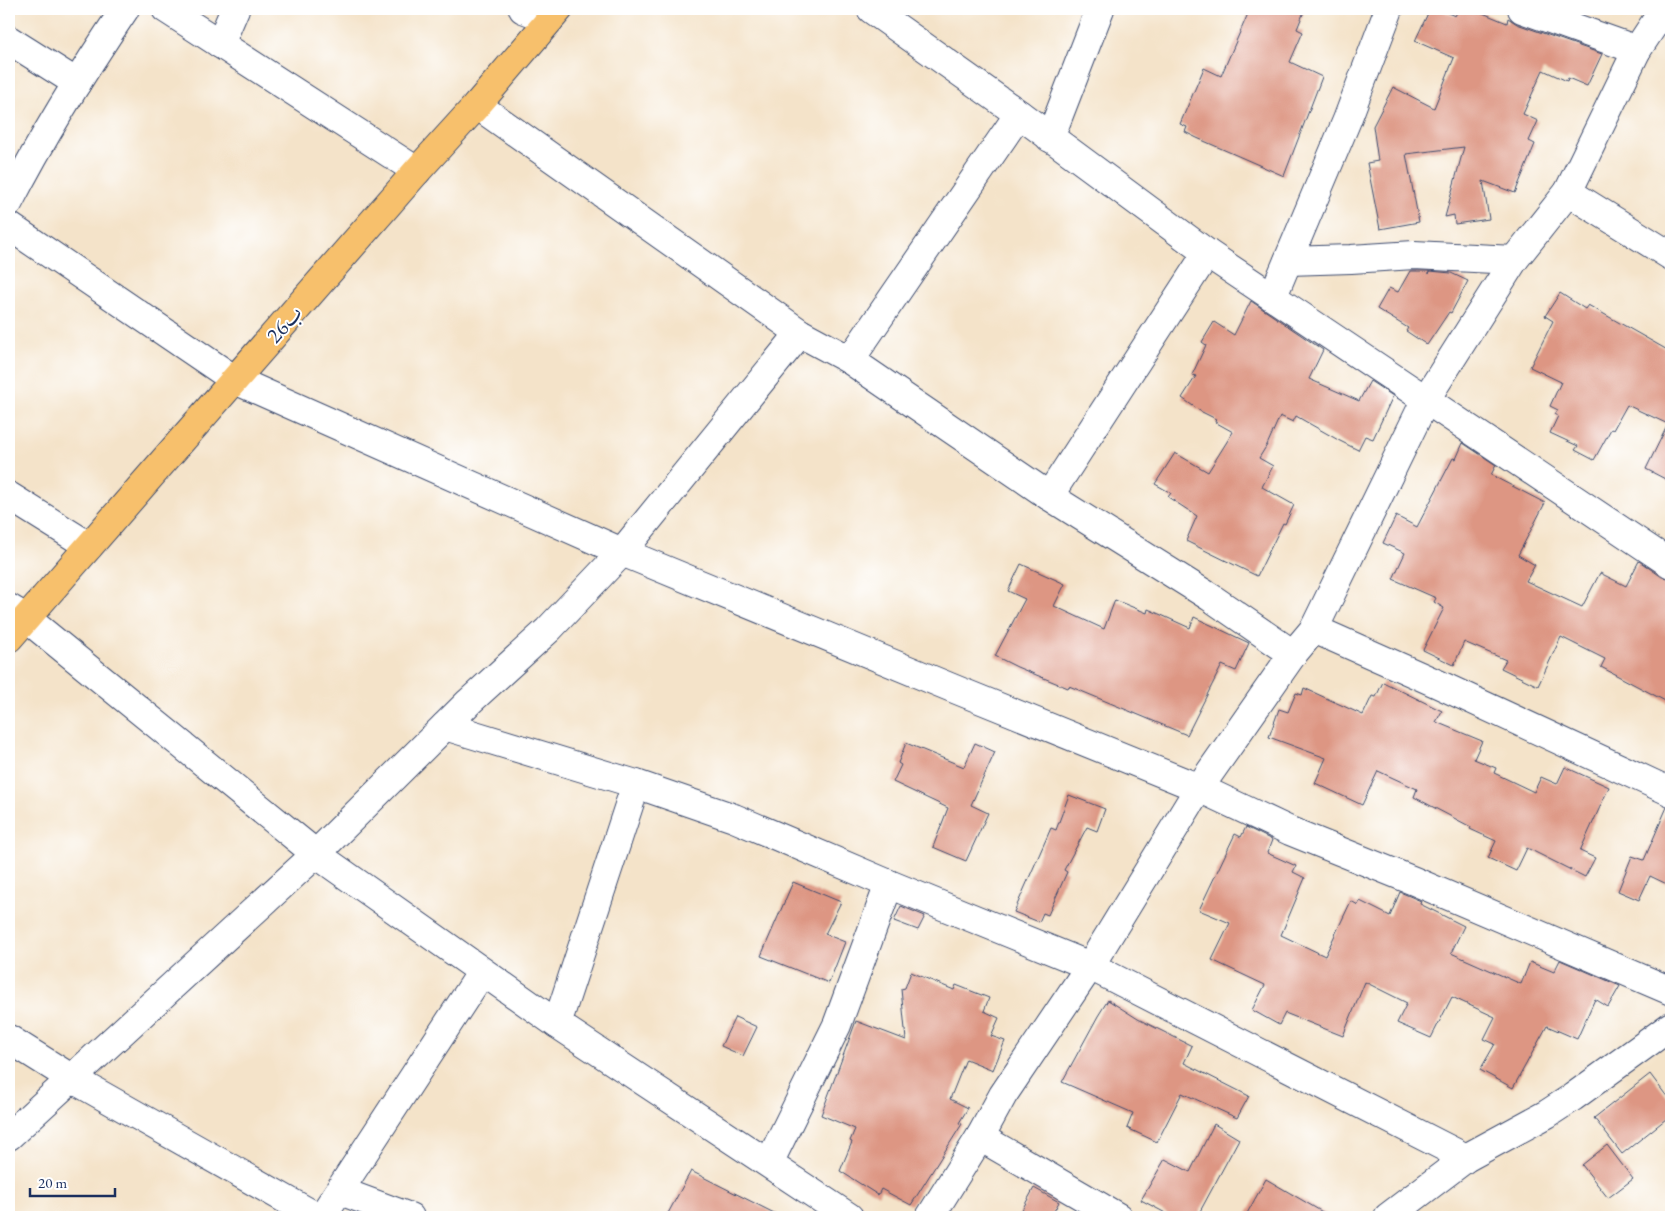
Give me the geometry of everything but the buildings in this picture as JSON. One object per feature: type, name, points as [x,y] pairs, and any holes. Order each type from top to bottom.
[{"type":"highway","name":"26ب","points":[[14,621],[52,590],[417,171],[477,105],[554,14]]},
{"type":"street","points":[[9,202],[94,53],[125,9]]},
{"type":"street","points":[[166,9],[417,171]]},
{"type":"street","points":[[220,44],[235,9]]},
{"type":"street","points":[[523,9],[554,14]]},
{"type":"street","points":[[871,9],[1019,114],[1207,253],[1671,564]]},
{"type":"street","points":[[1050,138],[1100,9]]},
{"type":"street","points":[[1273,296],[1347,120],[1389,9]]},
{"type":"street","points":[[1522,9],[1637,50]]},
{"type":"street","points":[[930,1217],[980,1137],[1003,1095],[1090,966],[1199,788],[1293,654],[1314,629],[1426,399],[1514,260],[1568,192],[1637,50],[1663,22]]},
{"type":"street","points":[[9,40],[77,83]]},
{"type":"street","points":[[477,105],[800,333],[850,360],[1049,496],[1210,597],[1293,654]]},
{"type":"street","points":[[850,360],[1019,114]]},
{"type":"street","points":[[1568,192],[1671,256]]},
{"type":"street","points":[[9,226],[235,380],[622,552],[1199,788],[1290,831],[1414,881],[1671,992]]},
{"type":"street","points":[[1049,496],[1207,253]]},
{"type":"street","points":[[1288,261],[1414,255],[1514,260]]},
{"type":"street","points":[[9,1136],[316,854],[469,702],[548,630],[622,552],[800,333]]},
{"type":"street","points":[[9,496],[89,546]]},
{"type":"street","points":[[14,621],[316,854],[557,1024],[849,1217]]},
{"type":"street","points":[[1314,629],[1671,792]]},
{"type":"street","points":[[446,726],[636,784],[734,818],[1090,966],[1466,1158]]},
{"type":"street","points":[[557,1024],[636,784]]},
{"type":"street","points":[[769,1163],[837,1025],[889,884]]},
{"type":"street","points":[[322,1217],[482,972]]},
{"type":"street","points":[[1388,1217],[1466,1158],[1560,1106],[1671,1026]]},
{"type":"street","points":[[9,1039],[70,1078],[317,1217]]},
{"type":"street","points":[[980,1137],[1118,1217]]},
{"type":"street","points":[[340,1191],[410,1217]]}]
